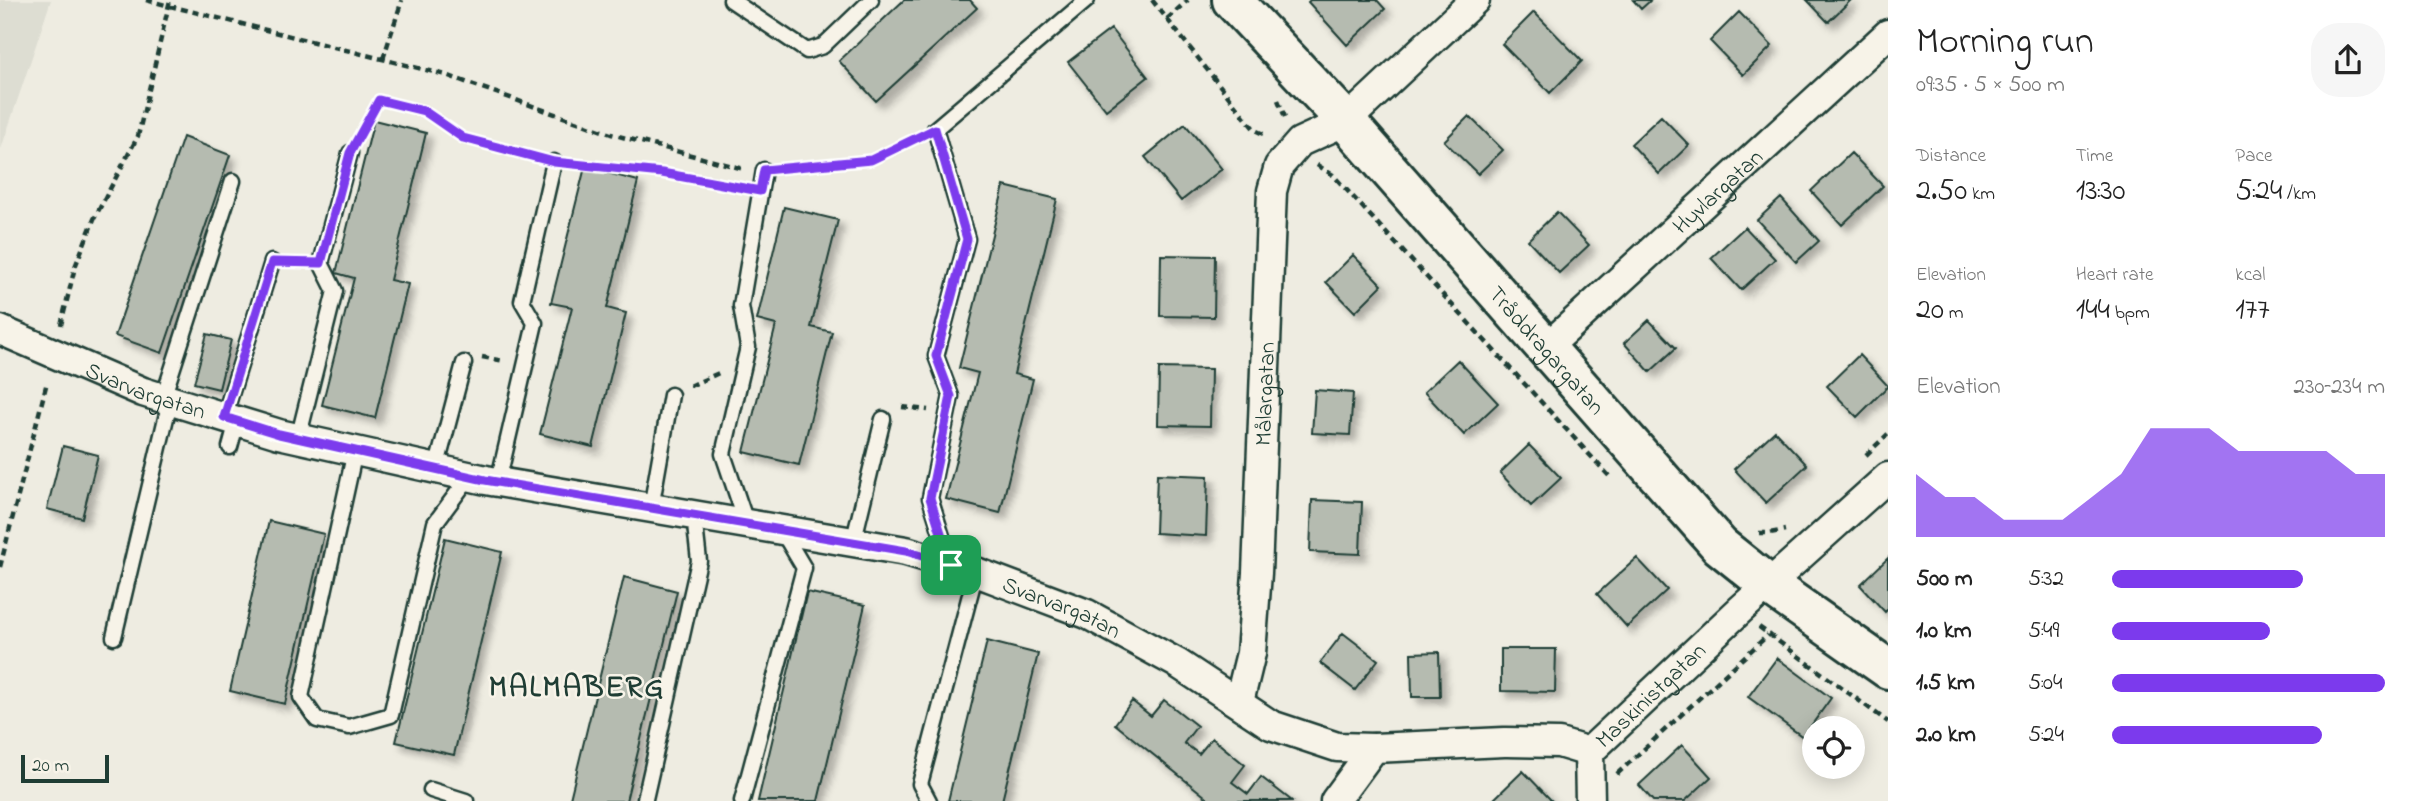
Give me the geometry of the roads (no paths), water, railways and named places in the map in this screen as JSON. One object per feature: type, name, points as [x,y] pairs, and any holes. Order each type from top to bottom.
[{"type":"main road","name":"Tråddragargatan","points":[[1232,0],[1346,121],[1720,546],[1770,586],[1888,669]]},
{"type":"street","name":"Målargatan","points":[[1238,702],[1251,653],[1257,573],[1272,191],[1279,166],[1286,146],[1346,121],[1475,0]]},
{"type":"street","name":"Hyvlargatan","points":[[1547,347],[1888,34]]},
{"type":"street","name":"Svarvargatan","points":[[0,330],[230,428],[298,439],[498,482],[906,551],[1087,614],[1177,663],[1271,725],[1337,747],[1374,748]]},
{"type":"street","name":"Maskinistgatan","points":[[1374,748],[1504,742],[1559,743],[1589,752],[1740,610],[1888,478]]},
{"type":"street","points":[[1335,801],[1374,748]]},
{"type":"street","points":[[1589,752],[1590,792]]},
{"type":"lane","points":[[731,0],[807,51],[823,46],[871,0]]},
{"type":"lane","points":[[929,801],[920,784],[963,569],[930,498],[951,396],[936,356],[967,239],[935,129],[1087,0]]},
{"type":"lane","points":[[298,439],[335,291],[321,263],[350,153]]},
{"type":"lane","points":[[498,482],[535,324],[522,301],[554,162]]},
{"type":"lane","points":[[747,524],[723,454],[748,347],[741,306],[764,170]]},
{"type":"lane","points":[[114,637],[167,399],[233,181]]},
{"type":"lane","points":[[230,428],[272,262]]},
{"type":"lane","points":[[436,469],[464,363]]},
{"type":"lane","points":[[652,508],[671,395]]},
{"type":"lane","points":[[853,542],[883,419]]},
{"type":"lane","points":[[355,451],[301,697],[317,720],[338,725],[349,727],[391,715],[435,523],[470,476]]},
{"type":"lane","points":[[645,799],[699,561],[694,516]]},
{"type":"lane","points":[[742,801],[804,568],[782,531]]},
{"type":"lane","points":[[431,790],[466,801]]},
{"type":"district","name":"MALMABERG","points":[[577,686]]}]
